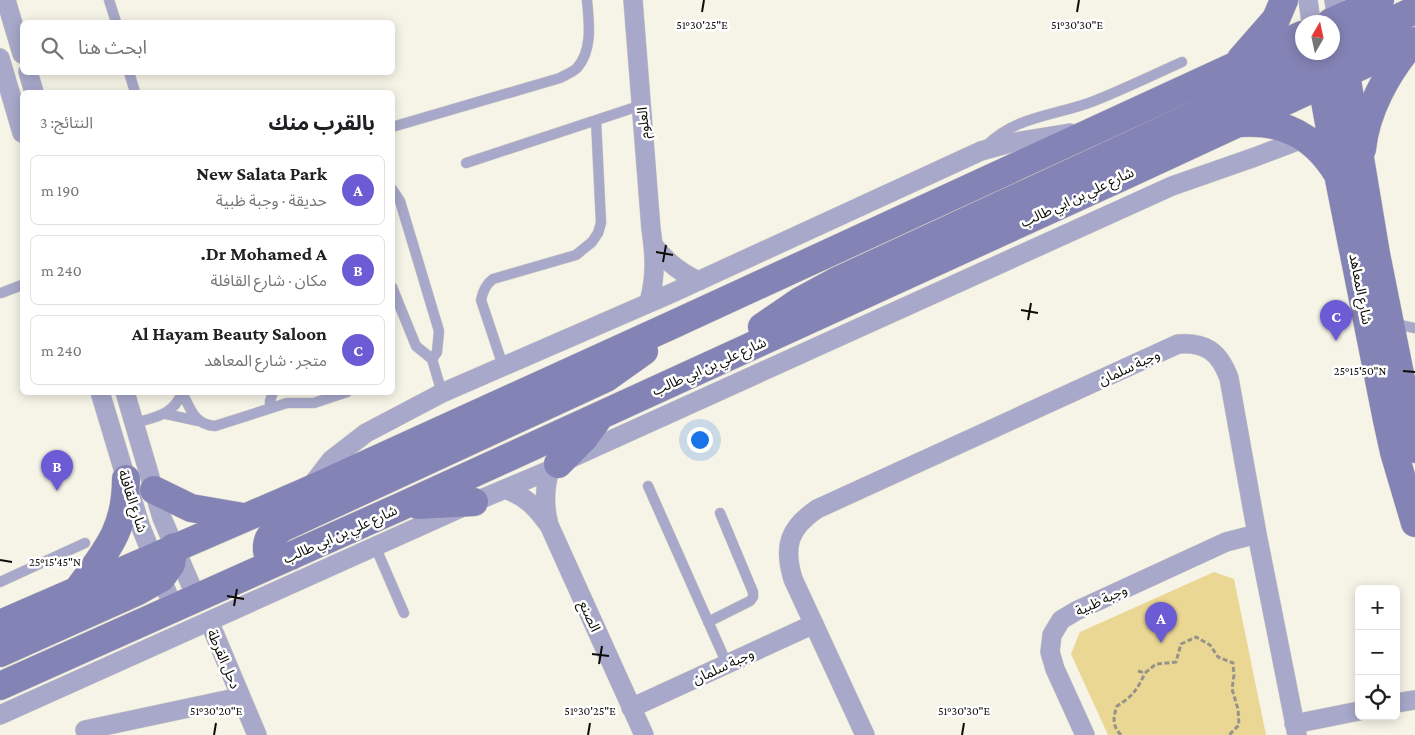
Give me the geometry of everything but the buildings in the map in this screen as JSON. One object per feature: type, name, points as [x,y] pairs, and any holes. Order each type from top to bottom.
[{"type":"main road","points":[[1234,66],[1276,20],[1284,0]]},
{"type":"main road","name":"شارع علي بن ابي طالب","points":[[1340,33],[1380,0]]},
{"type":"main road","points":[[1340,38],[1415,10]]},
{"type":"main road","points":[[0,624],[78,589],[162,561],[243,518],[307,491],[672,325],[1295,39]]},
{"type":"main road","points":[[1236,124],[1254,122],[1272,124],[1287,129],[1305,138],[1329,160],[1349,168],[1362,144],[1380,92],[1401,56],[1414,41]]},
{"type":"main road","name":"شارع علي بن ابي طالب","points":[[1340,42],[1414,41]]},
{"type":"main road","points":[[699,370],[770,321],[835,282],[1295,59]]},
{"type":"main road","name":"شارع علي بن ابي طالب","points":[[0,686],[402,506],[1236,124],[1309,60]]},
{"type":"main road","name":"شارع المعاهد","points":[[1332,60],[1387,420],[1394,452],[1415,523]]},
{"type":"main road","name":"شارع المعاهد","points":[[1349,168],[1376,254],[1403,325],[1415,448]]},
{"type":"main road","points":[[291,556],[276,555],[267,551],[266,542],[269,536],[286,526],[606,378],[631,362],[672,325]]},
{"type":"main road","points":[[554,467],[584,438],[601,415]]},
{"type":"main road","points":[[78,589],[105,553],[119,527],[124,511],[126,479]]},
{"type":"main road","points":[[154,490],[191,508],[243,518]]},
{"type":"main road","points":[[402,506],[474,502]]},
{"type":"main road","points":[[0,653],[136,592],[162,561]]},
{"type":"street","points":[[6,0],[20,47]]},
{"type":"street","name":"العلوم","points":[[633,0],[654,246],[655,274],[649,302]]},
{"type":"street","name":"شارع المعاهد","points":[[1308,0],[1316,15]]},
{"type":"street","points":[[0,58],[20,125]]},
{"type":"street","points":[[29,75],[33,90]]},
{"type":"street","points":[[307,491],[331,460],[366,433],[442,393],[699,281],[981,152],[1010,143],[1103,127]]},
{"type":"street","name":"شارع علي بن ابي طالب","points":[[0,715],[554,467],[1172,186],[1305,138]]},
{"type":"street","points":[[654,246],[673,267],[699,281]]},
{"type":"street","name":"وجبة سلمان","points":[[865,735],[793,579],[788,563],[788,547],[794,531],[804,518],[817,509],[1178,344],[1191,343],[1204,346],[1216,354],[1224,365],[1229,378],[1257,534],[1296,729],[1355,712]]},
{"type":"street","name":"شارع القافلة","points":[[101,395],[126,479],[162,561],[184,602]]},
{"type":"street","name":"شارع القافلة","points":[[127,395],[162,518],[162,561],[184,602]]},
{"type":"street","name":"الصنع","points":[[554,467],[545,496],[545,510],[549,525],[644,735]]},
{"type":"street","name":"الصنع","points":[[505,489],[530,501],[549,525]]},
{"type":"street","name":"وجبة ظبية","points":[[1085,735],[1054,668],[1050,652],[1052,635],[1061,620],[1076,611],[1226,542],[1257,534]]},
{"type":"street","name":"دحل القرطة","points":[[208,621],[257,735]]},
{"type":"street","name":"وجبة سلمان","points":[[631,708],[814,624]]},
{"type":"street","name":"دحل القرطة","points":[[85,730],[240,697]]},
{"type":"street","points":[[1400,702],[1415,700]]},
{"type":"lane","points":[[109,0],[115,20]]},
{"type":"lane","points":[[395,127],[560,78],[576,69],[586,54],[589,34],[587,0]]},
{"type":"lane","points":[[981,152],[1003,132],[1029,120],[1095,100],[1182,62]]},
{"type":"lane","points":[[130,75],[134,90]]},
{"type":"lane","points":[[466,163],[642,105]]},
{"type":"lane","points":[[503,366],[482,300],[483,292],[493,278],[576,255],[592,242],[598,233],[601,224],[596,120]]},
{"type":"lane","points":[[1029,120],[1032,131],[1041,139]]},
{"type":"lane","points":[[395,194],[400,201],[439,331],[437,352],[432,359]]},
{"type":"lane","points":[[1,293],[20,286]]},
{"type":"lane","points":[[395,294],[416,346],[432,359],[442,393]]},
{"type":"lane","points":[[135,423],[166,414],[179,402],[181,395]]},
{"type":"lane","points":[[183,395],[193,416],[198,421]]},
{"type":"lane","points":[[270,408],[272,395]]},
{"type":"lane","points":[[166,414],[215,426],[270,408],[296,397],[314,402],[337,395]]},
{"type":"lane","points":[[648,486],[727,664]]},
{"type":"lane","points":[[708,622],[750,601],[753,597],[753,592],[720,513]]},
{"type":"lane","points":[[0,582],[86,543]]},
{"type":"lane","points":[[375,546],[404,613]]},
{"type":"path","points":[[1121,735],[1118,733],[1113,718],[1117,706],[1130,698],[1138,689],[1145,672],[1156,664],[1176,662],[1181,644],[1196,637],[1210,646],[1218,657],[1233,663],[1232,689],[1238,710],[1239,725],[1229,735]]},
{"type":"path","points":[[1138,670],[1145,672]]},
{"type":"shaded area","points":[[1214,572],[1234,579],[1266,735],[1108,735],[1071,654],[1080,632]]},
{"type":"place","name":"Al Hayam Beauty Saloon","points":[[1336,341]]},
{"type":"place","name":"Dr Mohamed A.","points":[[57,491]]},
{"type":"place","name":"New Salata Park","points":[[1161,643]]}]
